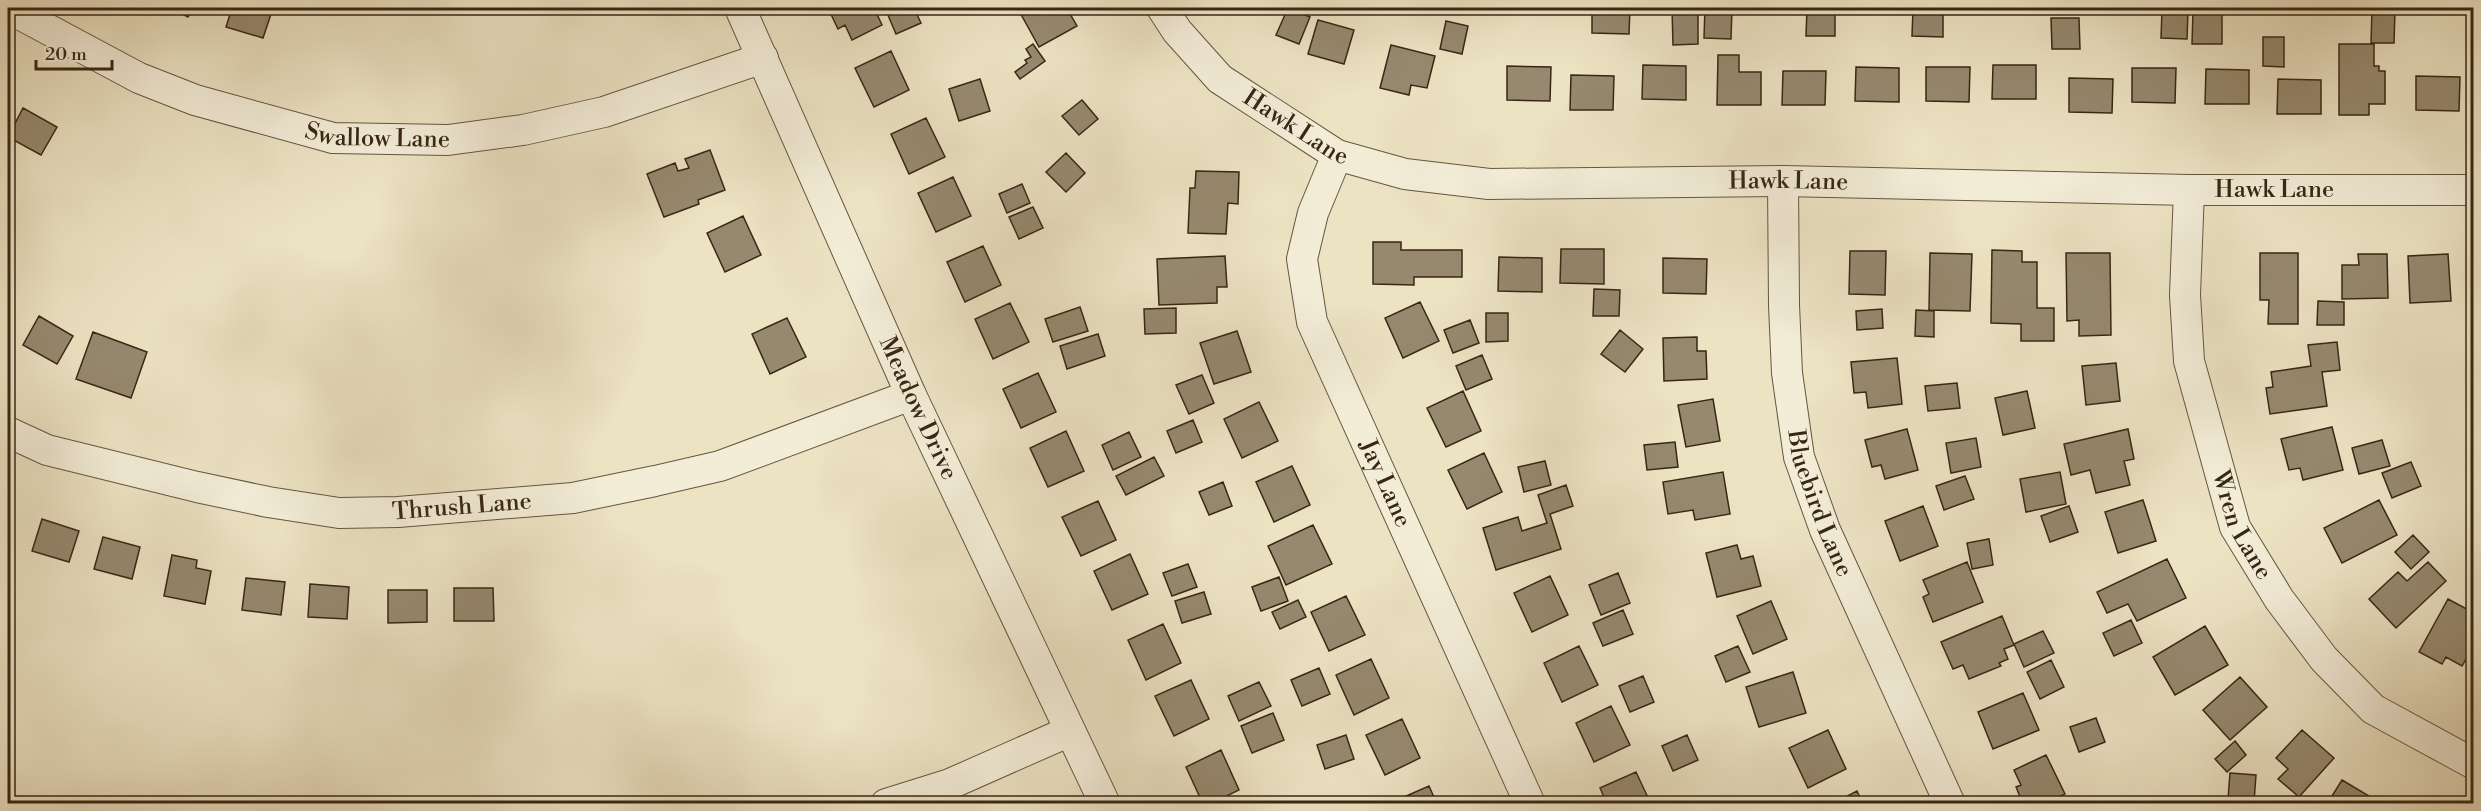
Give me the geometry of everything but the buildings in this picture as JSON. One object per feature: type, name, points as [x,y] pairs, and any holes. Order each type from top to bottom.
[{"type":"street","name":"Swallow Lane","points":[[8,8],[148,81],[195,100],[333,138],[448,140],[523,130],[604,112],[762,58]]},
{"type":"street","name":"Meadow Drive","points":[[740,8],[911,395],[1105,804]]},
{"type":"street","name":"Hawk Lane","points":[[1162,8],[1177,31],[1220,80],[1337,154],[1406,174],[1489,184],[1783,181],[2189,190],[2474,190]]},
{"type":"street","name":"Jay Lane","points":[[1337,154],[1312,213],[1302,259],[1312,322],[1530,804]]},
{"type":"street","name":"Bluebird Lane","points":[[1783,181],[1787,373],[1799,457],[1825,530],[1950,804]]},
{"type":"street","name":"Wren Lane","points":[[2189,190],[2185,295],[2189,362],[2235,527],[2279,599],[2324,659],[2373,709],[2474,765]]},
{"type":"street","name":"Thrush Lane","points":[[8,432],[47,450],[268,502],[339,513],[398,512],[573,498],[720,466],[911,395]]},
{"type":"street","points":[[886,804],[950,784],[1070,731]]}]
